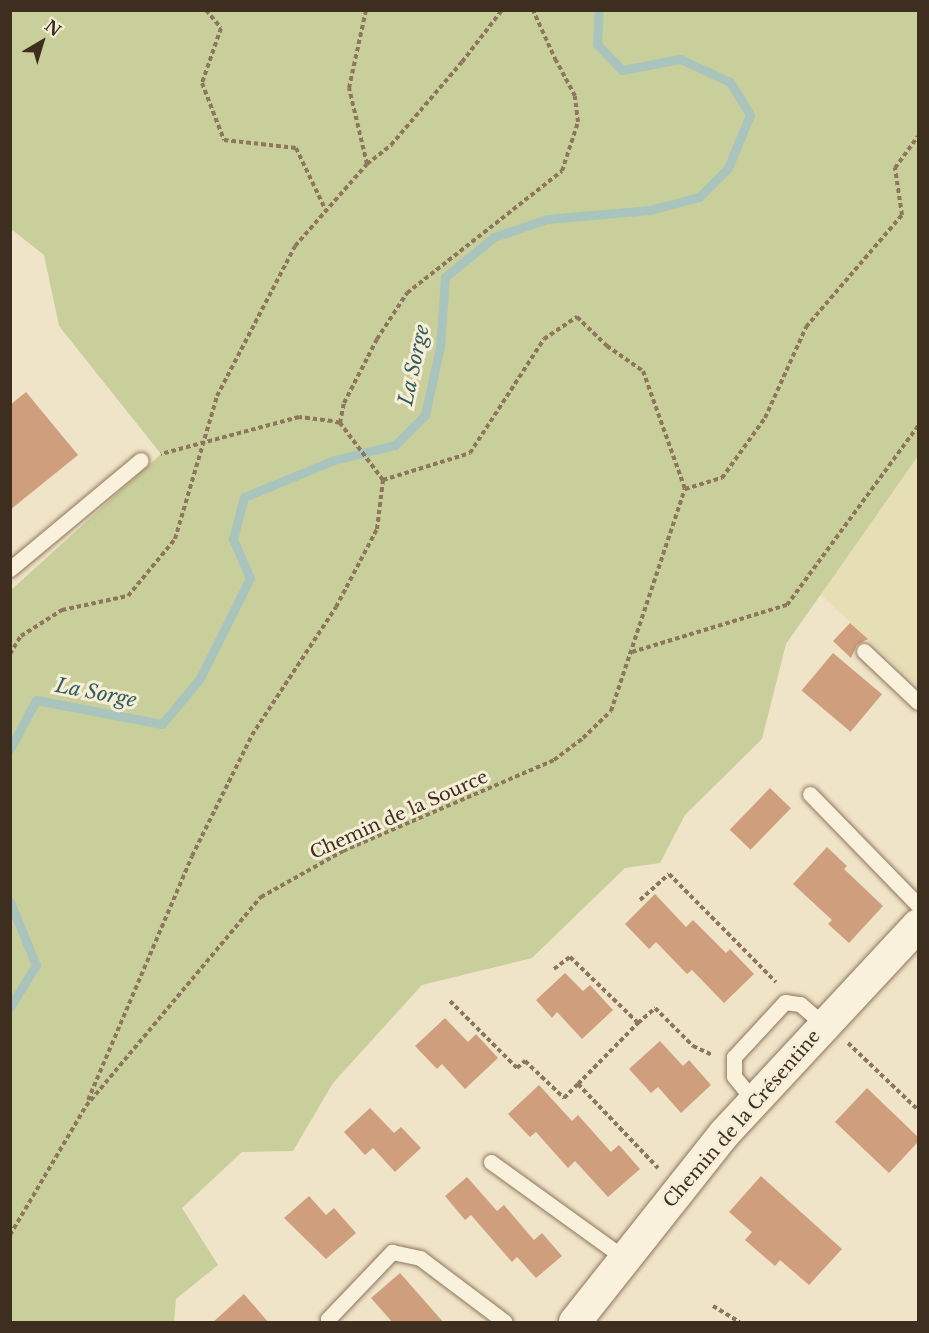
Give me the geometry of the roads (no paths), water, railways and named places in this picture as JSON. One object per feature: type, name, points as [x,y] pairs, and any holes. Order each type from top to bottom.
[{"type":"street","name":"Chemin de la Crésentine","points":[[574,1323],[624,1258],[754,1101],[918,925]]},
{"type":"lane","points":[[10,569],[141,460]]},
{"type":"lane","points":[[864,651],[918,702]]},
{"type":"lane","points":[[810,794],[918,904]]},
{"type":"lane","points":[[754,1101],[734,1076],[734,1057],[785,1002],[800,1004],[825,1024]]},
{"type":"lane","points":[[492,1162],[624,1258]]},
{"type":"lane","points":[[328,1323],[328,1318],[392,1252],[420,1258],[505,1323]]},
{"type":"waterway","name":"La Sorge","points":[[10,749],[36,700],[162,724],[200,678],[250,578],[233,539],[244,497],[334,460],[395,445],[425,415],[440,347],[445,277],[494,237],[547,219],[650,210],[699,197],[728,168],[750,115],[730,82],[680,59],[622,70],[597,44],[599,10]]},
{"type":"waterway","name":"La Sorge","points":[[10,902],[36,965],[10,1007]]}]
